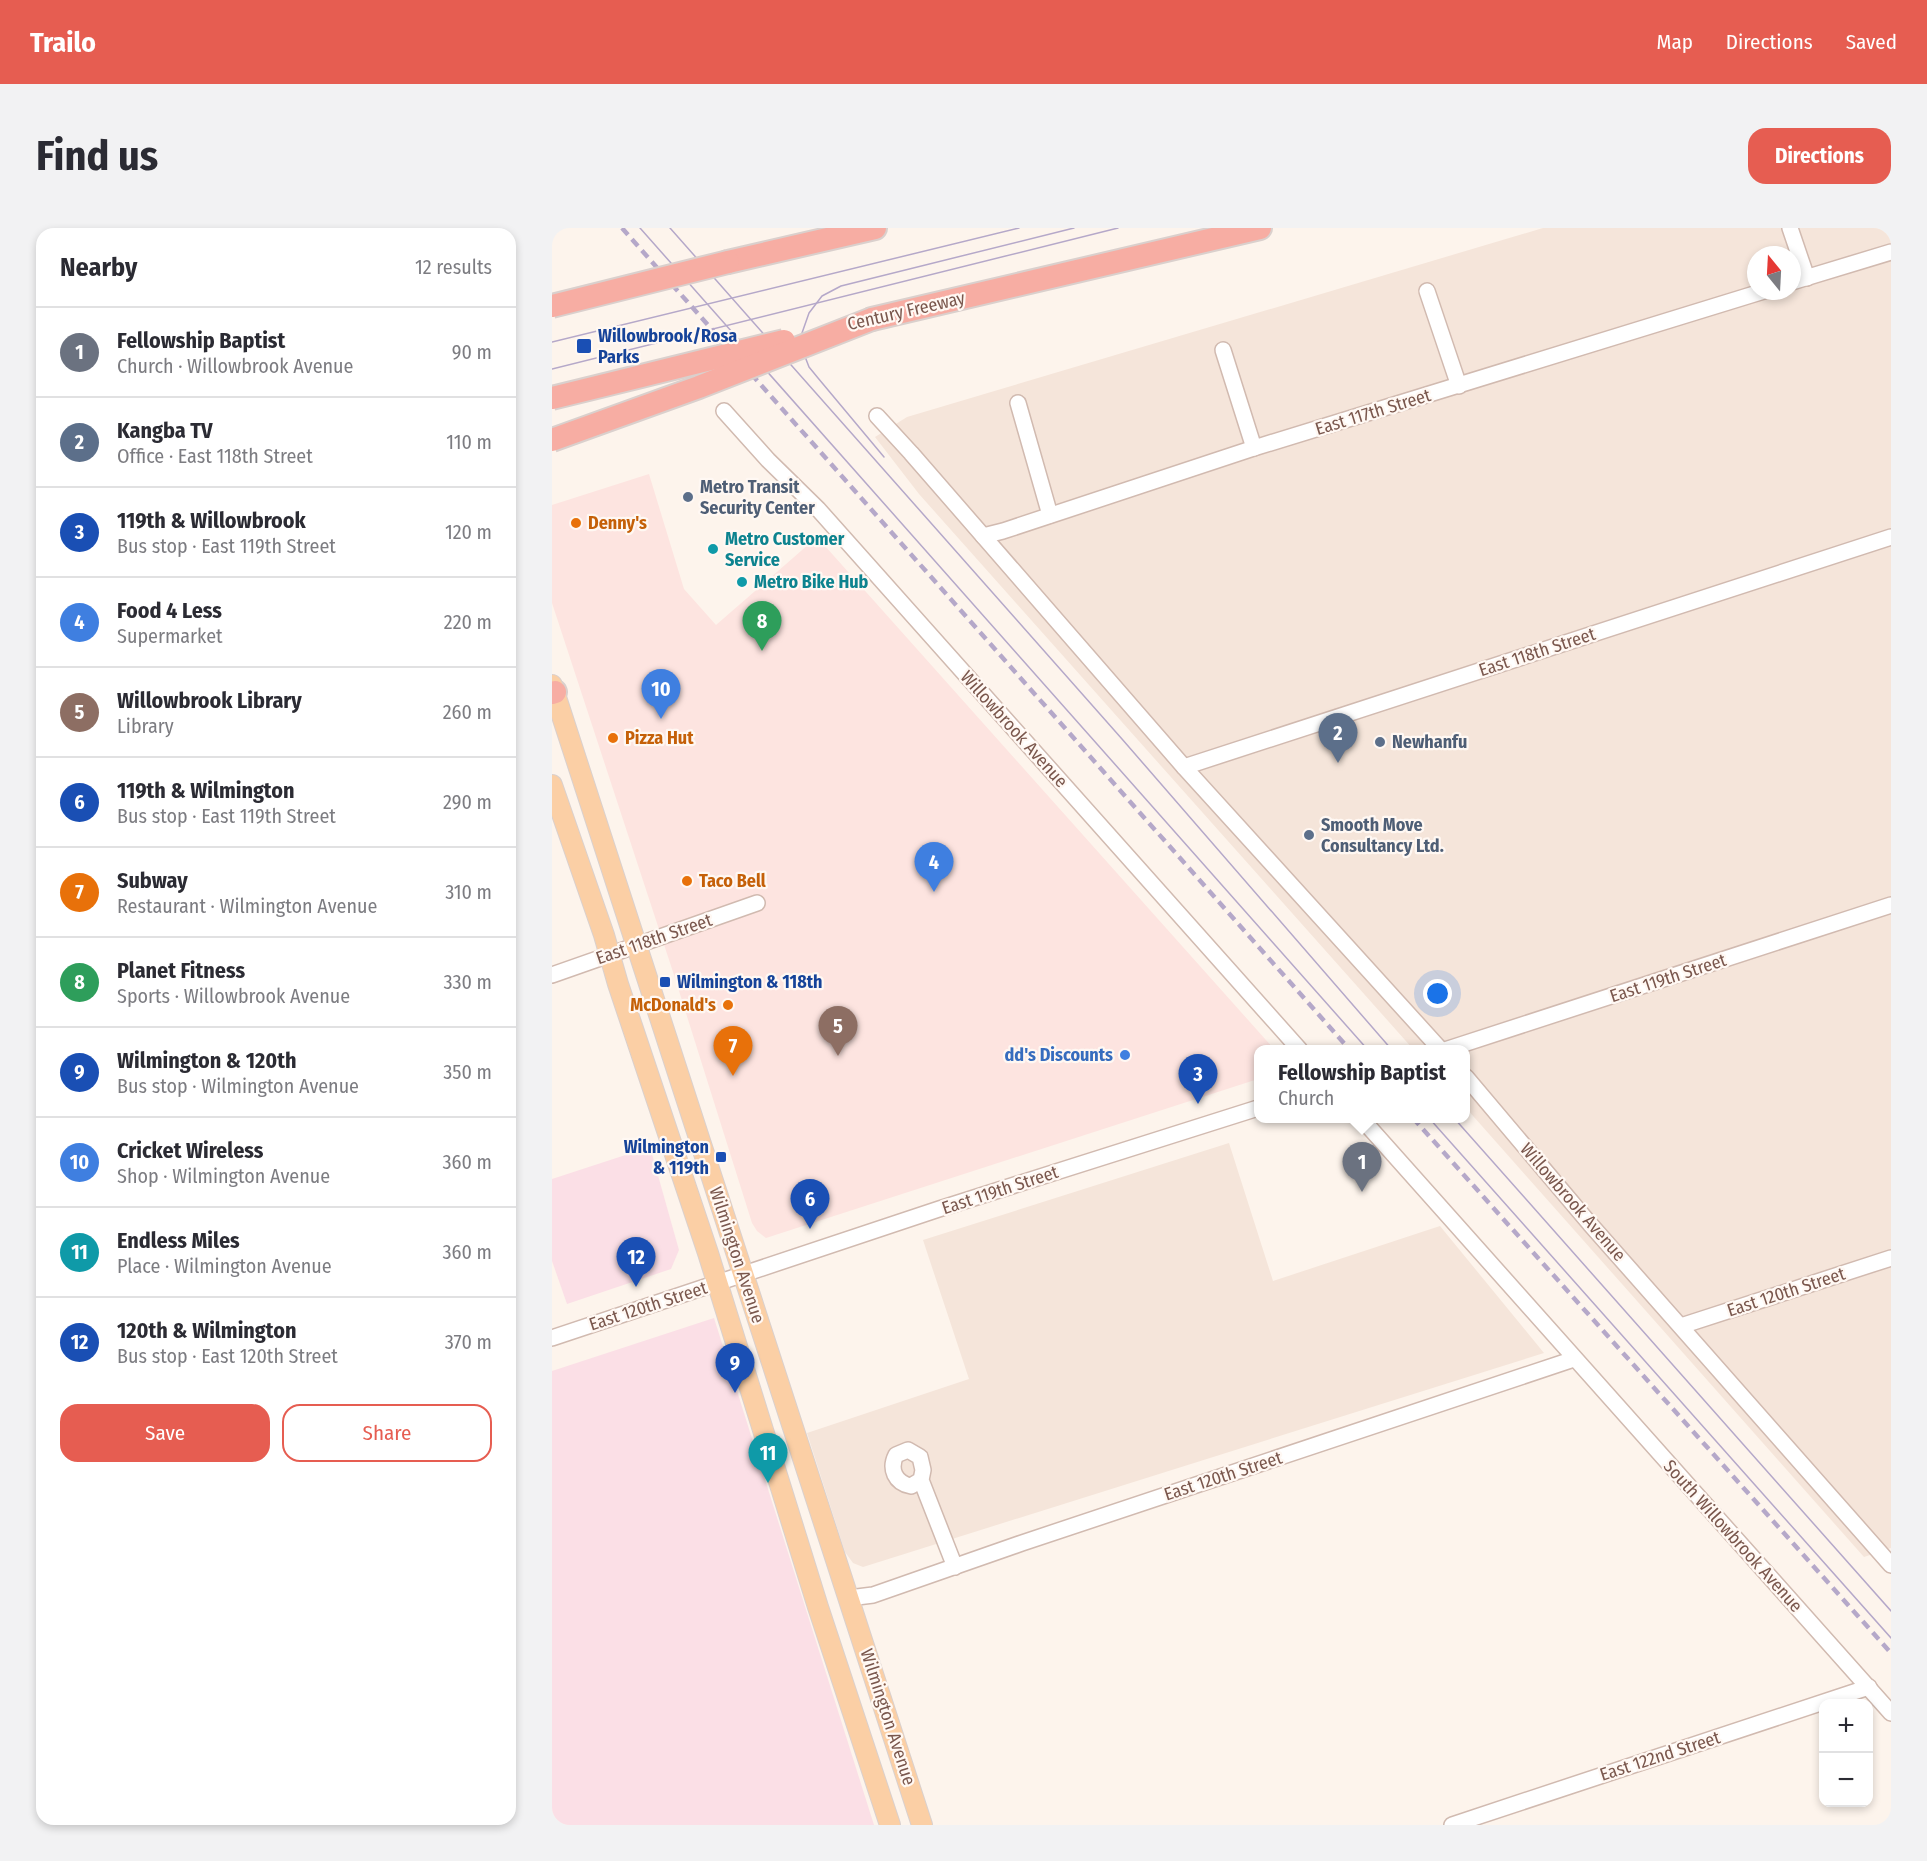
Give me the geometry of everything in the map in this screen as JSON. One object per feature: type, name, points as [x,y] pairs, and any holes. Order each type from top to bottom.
[{"type":"highway","points":[[552,306],[728,262],[802,235],[875,228]]},
{"type":"highway","name":"Century Freeway","points":[[552,398],[872,319],[1260,228]]},
{"type":"highway","points":[[552,440],[699,387],[872,319]]},
{"type":"main road","name":"Wilmington Avenue","points":[[553,690],[922,1825]]},
{"type":"main road","name":"Wilmington Avenue","points":[[552,785],[718,1282],[818,1607],[890,1825]]},
{"type":"street","points":[[1790,228],[1807,278]]},
{"type":"street","points":[[1801,280],[1891,252]]},
{"type":"street","points":[[1427,291],[1458,386]]},
{"type":"street","name":"East 117th Street","points":[[983,536],[1002,532],[1254,448],[1747,296]]},
{"type":"street","points":[[1223,350],[1254,448]]},
{"type":"street","points":[[1018,403],[1050,515]]},
{"type":"street","name":"Willowbrook Avenue","points":[[724,411],[768,460],[818,509],[1296,1045]]},
{"type":"street","points":[[877,416],[1184,766],[1438,1045]]},
{"type":"street","name":"East 118th Street","points":[[1184,766],[1891,537]]},
{"type":"street","name":"East 118th Street","points":[[552,975],[757,903]]},
{"type":"street","name":"East 119th Street","points":[[1458,1045],[1891,905]]},
{"type":"street","name":"Willowbrook Avenue","points":[[1470,1082],[1590,1224],[1681,1326]]},
{"type":"street","name":"East 119th Street","points":[[743,1274],[1254,1109]]},
{"type":"street","points":[[1365,1123],[1574,1359]]},
{"type":"street","name":"East 120th Street","points":[[1681,1326],[1891,1258]]},
{"type":"street","name":"East 120th Street","points":[[552,1338],[743,1274]]},
{"type":"street","points":[[1681,1326],[1890,1563]]},
{"type":"street","name":"East 120th Street","points":[[852,1607],[873,1595],[1574,1359]]},
{"type":"street","name":"South Willowbrook Avenue","points":[[1574,1359],[1891,1713]]},
{"type":"street","points":[[921,1480],[955,1567]]},
{"type":"street","name":"East 122nd Street","points":[[1452,1825],[1869,1687]]},
{"type":"shaded area","points":[[1543,228],[1891,228],[1891,1548],[1864,1557],[1470,1113],[1470,1045],[1409,1045],[919,494],[875,437],[907,417]]},
{"type":"shaded area","points":[[649,474],[684,589],[716,625],[817,537],[1270,1045],[1254,1045],[1254,1080],[766,1238],[757,1231],[752,1223],[674,975],[552,603],[552,505]]},
{"type":"shaded area","points":[[1229,1143],[1273,1281],[1440,1226],[1544,1353],[863,1567],[853,1563],[845,1552],[807,1433],[969,1379],[923,1240]]},
{"type":"shaded area","points":[[650,1147],[679,1250],[671,1269],[567,1304],[552,1261],[552,1179]]},
{"type":"shaded area","points":[[714,1318],[874,1825],[552,1825],[552,1371]]},
{"type":"tram line","points":[[640,228],[1364,1045]]},
{"type":"tram line","points":[[670,228],[1122,739],[1388,1045]]},
{"type":"tram line","points":[[552,342],[1019,228]]},
{"type":"tram line","points":[[884,457],[809,367],[804,354],[802,333],[809,313],[822,296],[841,286],[1074,228]]},
{"type":"tram line","points":[[552,369],[1118,228]]},
{"type":"tram line","points":[[1433,1123],[1891,1638]]},
{"type":"tram line","points":[[1458,1123],[1891,1611]]},
{"type":"railway","points":[[622,228],[1346,1045]]},
{"type":"railway","points":[[1417,1123],[1891,1653]]},
{"type":"place","name":"Willowbrook/Rosa Parks","points":[[584,346]]},
{"type":"place","name":"Metro Transit Security Center","points":[[688,497]]},
{"type":"place","name":"Denny's","points":[[576,523]]},
{"type":"place","name":"Metro Customer Service","points":[[713,549]]},
{"type":"place","name":"Metro Bike Hub","points":[[742,582]]},
{"type":"place","name":"Planet Fitness","points":[[762,651]]},
{"type":"place","name":"Cricket Wireless","points":[[661,719]]},
{"type":"place","name":"Pizza Hut","points":[[613,738]]},
{"type":"place","name":"Newhanfu","points":[[1380,742]]},
{"type":"place","name":"Kangba TV","points":[[1338,763]]},
{"type":"place","name":"Smooth Move Consultancy Ltd.","points":[[1309,835]]},
{"type":"place","name":"Taco Bell","points":[[687,881]]},
{"type":"place","name":"Food 4 Less","points":[[934,892]]},
{"type":"place","name":"Wilmington & 118th","points":[[665,982]]},
{"type":"place","name":"McDonald's","points":[[728,1005]]},
{"type":"place","name":"dd's Discounts","points":[[1125,1055]]},
{"type":"place","name":"Willowbrook Library","points":[[838,1056]]},
{"type":"place","name":"Subway","points":[[733,1076]]},
{"type":"place","name":"119th & Willowbrook","points":[[1198,1104]]},
{"type":"place","name":"Wilmington & 119th","points":[[721,1157]]},
{"type":"place","name":"Fellowship Baptist","points":[[1362,1192]]},
{"type":"place","name":"119th & Wilmington","points":[[810,1229]]},
{"type":"place","name":"120th & Wilmington","points":[[636,1287]]},
{"type":"place","name":"Wilmington & 120th","points":[[735,1393]]},
{"type":"place","name":"Endless Miles","points":[[768,1483]]}]
